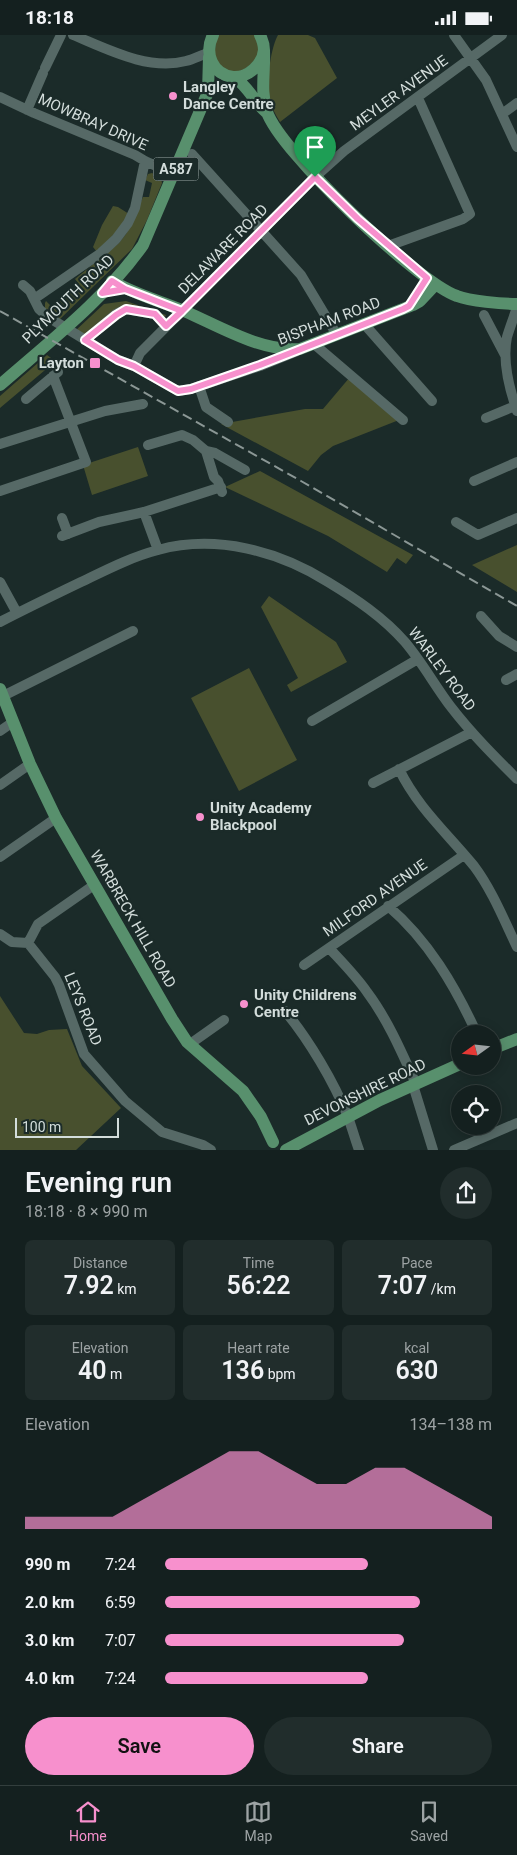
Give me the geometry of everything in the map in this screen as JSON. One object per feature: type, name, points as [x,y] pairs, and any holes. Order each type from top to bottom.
[{"type":"main road","points":[[260,35],[265,65],[262,90],[267,113]]},
{"type":"main road","points":[[208,92],[222,79],[251,71],[257,65],[271,35]]},
{"type":"main road","points":[[209,45],[220,71],[244,84],[258,105],[267,113],[278,131],[315,177],[388,246],[431,281],[457,296],[517,305]]},
{"type":"main road","name":"PLYMOUTH ROAD","points":[[0,385],[86,309],[143,245],[208,92],[209,45]]},
{"type":"main road","points":[[112,281],[125,289],[263,345],[286,351],[300,349]]},
{"type":"main road","name":"BISPHAM ROAD","points":[[300,349],[365,325],[409,306],[431,281]]},
{"type":"main road","points":[[102,293],[125,289]]},
{"type":"main road","name":"WARBRECK HILL ROAD","points":[[2,693],[30,764],[56,818],[172,1019],[190,1044],[243,1091],[261,1117],[268,1146]]},
{"type":"main road","points":[[501,1045],[517,1039]]},
{"type":"main road","name":"DEVONSHIRE ROAD","points":[[268,1146],[280,1144],[286,1150],[348,1117],[451,1068]]},
{"type":"street","points":[[27,110],[61,35]]},
{"type":"street","points":[[73,35],[118,54],[158,64],[186,62],[209,45]]},
{"type":"street","points":[[454,35],[486,80],[517,147]]},
{"type":"street","name":"MEYLER AVENUE","points":[[315,177],[344,151],[472,59],[502,35]]},
{"type":"street","name":"MOWBRAY DRIVE","points":[[0,97],[135,155],[174,174]]},
{"type":"street","points":[[388,246],[463,219],[470,214],[418,98]]},
{"type":"street","points":[[502,114],[517,103]]},
{"type":"street","points":[[192,154],[301,275],[337,335]]},
{"type":"street","name":"PLYMOUTH ROAD","points":[[34,299],[101,253],[121,233],[128,223],[137,201],[145,161]]},
{"type":"street","name":"DELAWARE ROAD","points":[[134,366],[140,353],[315,177]]},
{"type":"street","points":[[23,285],[30,291],[39,309],[48,317],[118,360],[134,366]]},
{"type":"street","points":[[505,356],[507,336],[517,305]]},
{"type":"street","points":[[85,340],[108,320],[126,309],[155,314],[166,326]]},
{"type":"street","points":[[484,315],[505,356],[516,408],[486,418]]},
{"type":"street","points":[[365,325],[432,401]]},
{"type":"street","points":[[314,344],[403,420]]},
{"type":"street","name":"BISPHAM ROAD","points":[[260,365],[264,352],[263,345]]},
{"type":"street","name":"BISPHAM ROAD","points":[[134,366],[168,386],[181,391],[260,365],[300,349]]},
{"type":"street","points":[[0,491],[86,462],[70,422],[56,374],[26,399]]},
{"type":"street","points":[[199,386],[206,407],[228,422]]},
{"type":"street","points":[[0,444],[105,411],[143,404]]},
{"type":"street","points":[[62,518],[65,535],[112,519],[222,490],[214,477],[206,451],[200,444],[188,436],[175,441],[148,445]]},
{"type":"street","points":[[206,451],[215,453],[245,470]]},
{"type":"street","points":[[474,481],[517,462]]},
{"type":"street","points":[[144,512],[158,550]]},
{"type":"street","points":[[456,521],[478,535],[517,518]]},
{"type":"street","name":"WARLEY ROAD","points":[[0,622],[120,564],[158,550],[179,546],[222,544],[273,555],[300,567],[356,599],[377,615],[404,641],[449,704],[472,732],[517,779]]},
{"type":"street","points":[[0,582],[17,613]]},
{"type":"street","points":[[480,616],[499,637],[517,647]]},
{"type":"street","points":[[2,693],[124,641],[133,631]]},
{"type":"street","points":[[312,721],[418,659]]},
{"type":"street","points":[[506,680],[517,674]]},
{"type":"street","points":[[0,731],[13,722]]},
{"type":"street","points":[[373,783],[472,732]]},
{"type":"street","points":[[0,785],[30,764]]},
{"type":"street","points":[[399,769],[413,796],[484,880],[517,947]]},
{"type":"street","points":[[0,857],[56,818]]},
{"type":"street","name":"MILFORD AVENUE","points":[[304,965],[464,855]]},
{"type":"street","points":[[0,934],[12,942],[28,943],[38,924],[94,885]]},
{"type":"street","points":[[388,906],[413,930],[439,965],[472,1025]]},
{"type":"street","name":"LEYS ROAD","points":[[28,943],[55,977],[84,1054],[125,1101],[162,1132],[203,1145],[211,1150]]},
{"type":"street","points":[[329,948],[368,993],[391,1031],[414,1085],[432,1150]]},
{"type":"street","points":[[285,1011],[307,1039],[348,1117],[359,1150]]},
{"type":"street","points":[[190,1044],[224,1020]]},
{"type":"street","points":[[454,1150],[517,1123]]},
{"type":"green space","points":[[217,35],[255,35],[260,46],[259,52],[248,67],[236,72],[225,70],[214,57]]},
{"type":"green space","points":[[278,35],[308,35],[315,38],[337,78],[280,122],[272,107],[268,91],[271,56]]},
{"type":"green space","points":[[152,173],[161,178],[162,183],[147,220],[132,249],[58,321],[45,311],[46,301],[53,308],[79,284],[75,279],[119,243],[126,234],[143,197],[149,197],[152,183],[145,180],[148,174]]},
{"type":"green space","points":[[113,206],[129,214],[123,225],[97,252],[93,247],[102,225]]},
{"type":"green space","points":[[126,301],[166,315],[165,317],[159,313],[132,306],[84,336],[75,331],[104,304]]},
{"type":"green space","points":[[47,355],[58,363],[51,365],[0,408],[0,396]]},
{"type":"green space","points":[[350,377],[399,420],[333,446],[321,455],[308,471],[221,424],[305,409],[323,409]]},
{"type":"green space","points":[[138,447],[148,476],[92,495],[83,465]]},
{"type":"green space","points":[[260,471],[413,555],[406,564],[397,558],[387,572],[328,536],[225,487]]},
{"type":"green space","points":[[517,545],[517,592],[472,565]]},
{"type":"green space","points":[[269,596],[336,642],[347,662],[291,692],[287,685],[298,678],[261,607]]},
{"type":"green space","points":[[249,668],[297,760],[239,791],[191,698]]},
{"type":"green space","points":[[0,996],[24,1033],[37,1034],[49,1030],[67,1029],[82,1066],[121,1108],[76,1150],[0,1150]]},
{"type":"railway","points":[[0,311],[301,481],[517,606]]},
{"type":"place","name":"Langley Dance Centre","points":[[173,96]]},
{"type":"place","name":"Layton","points":[[95,363]]},
{"type":"place","name":"Unity Academy Blackpool","points":[[200,817]]},
{"type":"place","name":"Unity Childrens Centre","points":[[244,1004]]},
{"type":"route","points":[[315,177],[182,311],[125,289],[112,281],[102,293],[125,289],[135,293],[182,311],[166,326],[160,317],[155,314],[123,309],[85,340],[118,360],[134,366],[168,386],[181,391],[260,365],[409,306],[427,278],[358,219],[315,177]]}]
